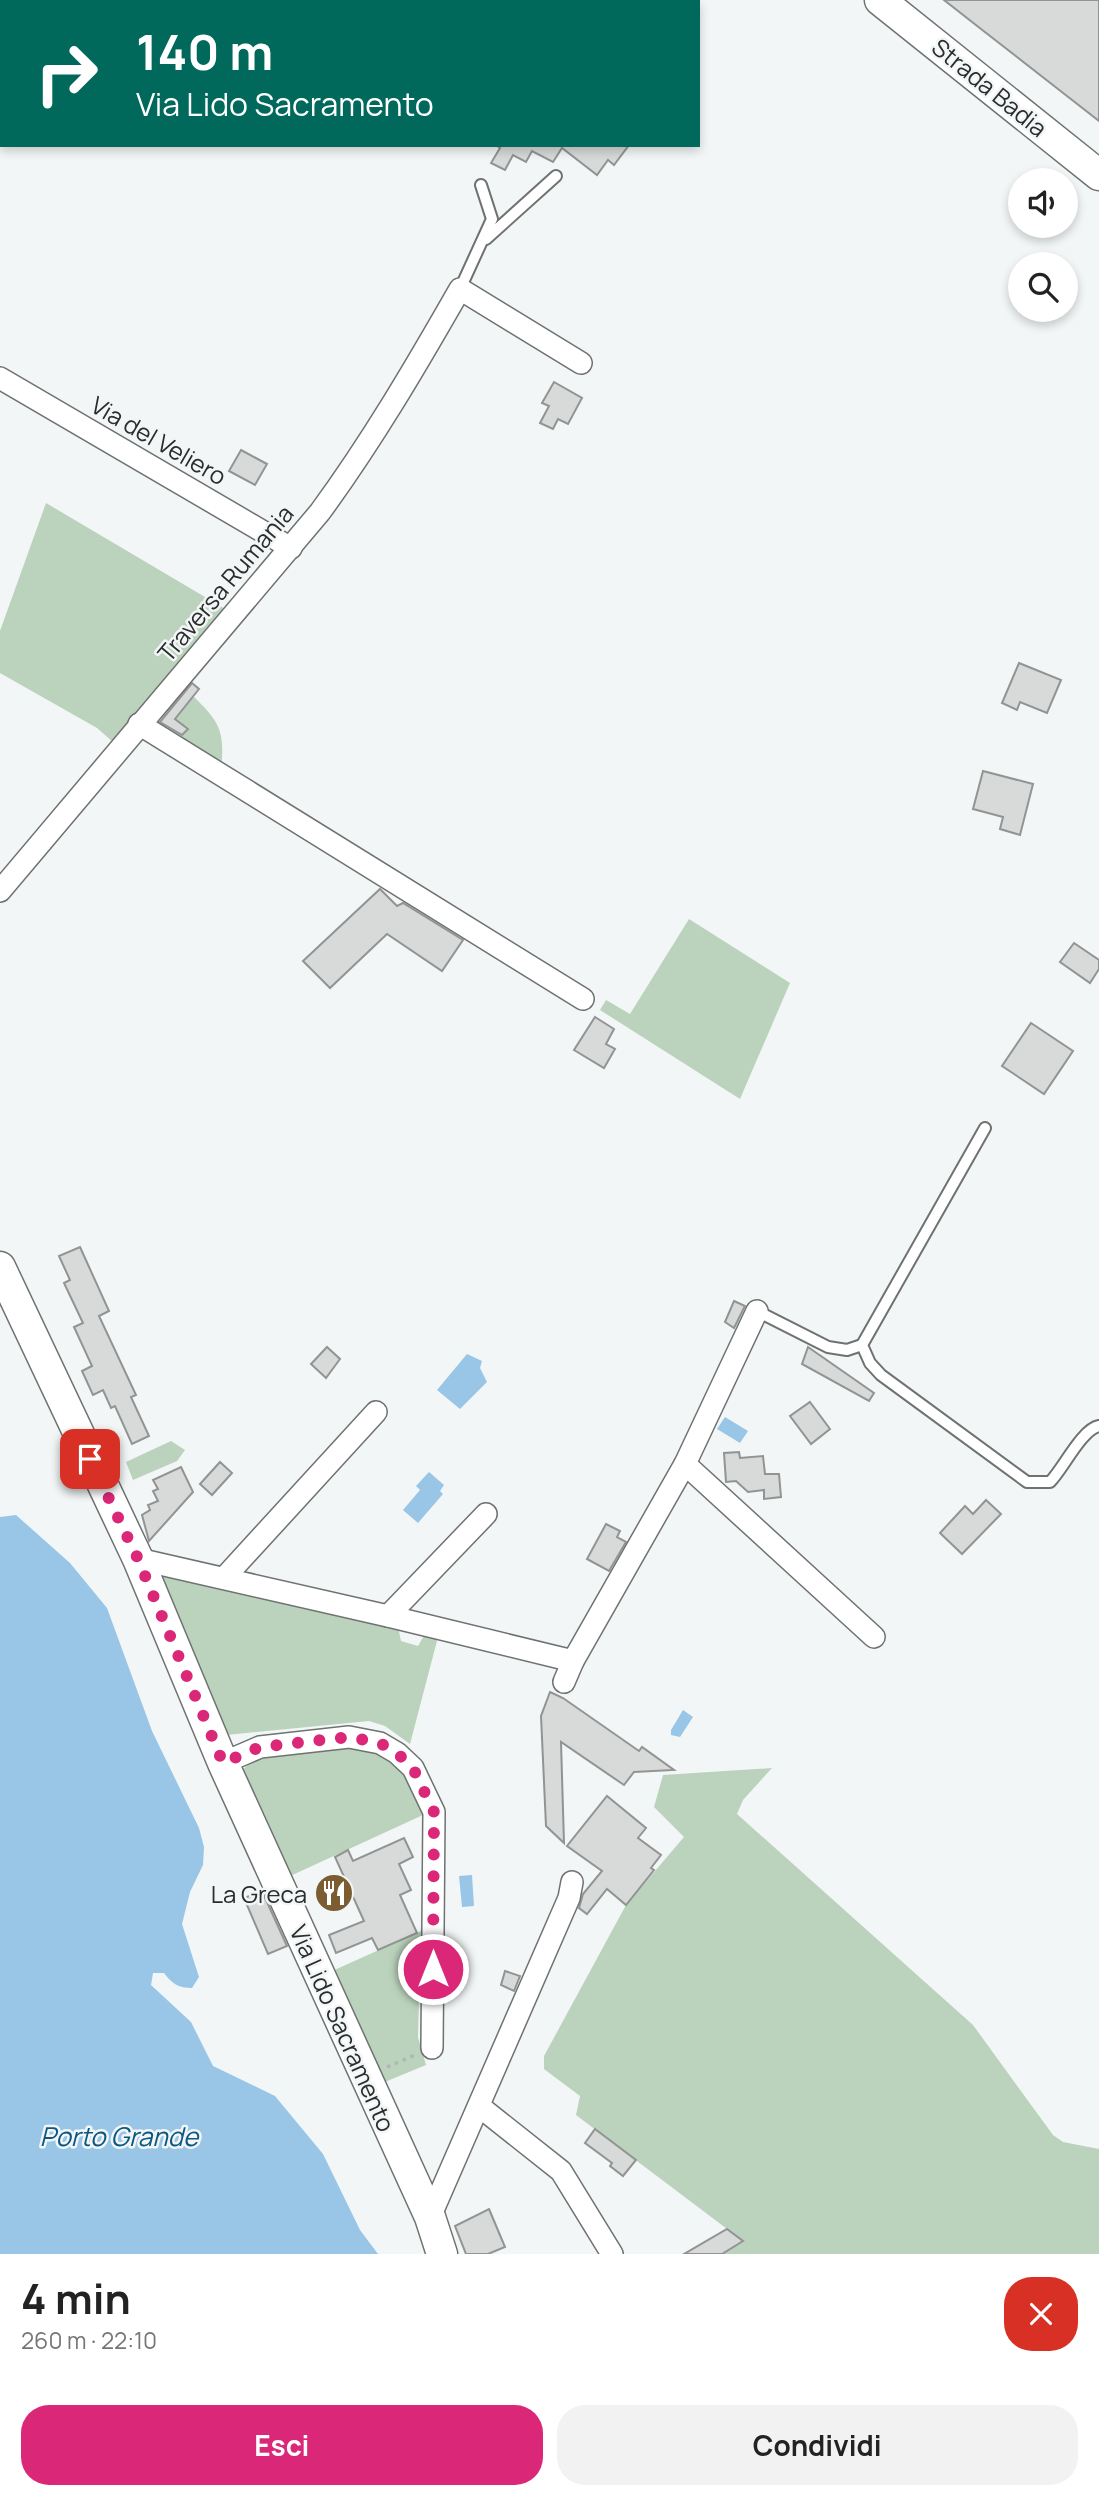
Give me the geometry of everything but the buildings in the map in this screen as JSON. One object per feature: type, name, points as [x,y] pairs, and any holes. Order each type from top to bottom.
[{"type":"street","name":"Strada Badia","points":[[880,0],[1099,174]]},
{"type":"street","points":[[460,289],[580,363]]},
{"type":"street","name":"Traversa Rumania","points":[[0,891],[291,548],[349,472],[384,419],[460,289]]},
{"type":"street","name":"Via del Veliero","points":[[0,378],[291,548]]},
{"type":"street","points":[[139,724],[583,999]]},
{"type":"street","name":"Via Lido Sacramento","points":[[0,1267],[138,1559],[223,1763],[430,2217],[442,2254]]},
{"type":"street","points":[[564,1682],[573,1661],[685,1464],[757,1311]]},
{"type":"street","points":[[224,1578],[376,1412]]},
{"type":"street","points":[[685,1464],[874,1637]]},
{"type":"street","points":[[388,1616],[486,1514]]},
{"type":"street","points":[[138,1559],[573,1661]]},
{"type":"street","points":[[223,1763],[260,1747],[349,1737],[380,1743],[397,1753],[413,1768],[434,1812],[432,2048]]},
{"type":"street","points":[[430,2217],[569,1898],[572,1882]]},
{"type":"street","points":[[479,2106],[561,2171],[612,2254]]},
{"type":"lane","points":[[484,240],[556,176]]},
{"type":"lane","points":[[460,289],[492,219],[481,185]]},
{"type":"lane","points":[[757,1311],[828,1347],[846,1350],[862,1345],[985,1128]]},
{"type":"lane","points":[[862,1345],[870,1363],[881,1375],[1027,1482],[1050,1482],[1084,1437],[1093,1427],[1099,1426]]},
{"type":"path","points":[[365,2074],[432,2048]]},
{"type":"green space","points":[[46,503],[227,610],[113,742],[97,728],[0,673],[0,631]]},
{"type":"green space","points":[[193,696],[219,728],[222,746],[221,770],[178,742],[187,729],[175,719]]},
{"type":"green space","points":[[689,919],[790,983],[740,1099],[600,1010],[606,1000],[630,1014]]},
{"type":"green space","points":[[171,1441],[185,1450],[177,1461],[133,1480],[126,1462]]},
{"type":"green space","points":[[167,1573],[398,1627],[401,1641],[418,1646],[425,1634],[438,1637],[410,1744],[385,1726],[369,1721],[226,1735],[162,1579]]},
{"type":"green space","points":[[358,1743],[382,1753],[402,1769],[423,1815],[288,1877],[239,1772],[256,1759],[268,1755]]},
{"type":"green space","points":[[772,1768],[743,1800],[737,1814],[973,2025],[1053,2135],[1063,2142],[1099,2149],[1099,2254],[722,2254],[743,2241],[576,2115],[580,2096],[544,2069],[544,2056],[626,1905],[684,1837],[654,1807],[663,1775]]},
{"type":"green space","points":[[421,1931],[418,2037],[426,2065],[380,2084],[330,1972]]},
{"type":"water","points":[[467,1354],[482,1361],[480,1368],[487,1382],[460,1409],[437,1390]]},
{"type":"water","points":[[725,1417],[748,1431],[740,1443],[717,1429]]},
{"type":"water","points":[[429,1472],[444,1485],[440,1491],[443,1494],[418,1523],[403,1510],[420,1490],[416,1486]]},
{"type":"water","name":"Porto Grande","points":[[16,1515],[70,1563],[107,1608],[152,1731],[199,1828],[204,1847],[203,1865],[190,1892],[182,1924],[199,1977],[192,1988],[187,1988],[176,1985],[164,1973],[153,1973],[151,1985],[191,2022],[213,2066],[275,2096],[323,2154],[360,2230],[378,2254],[0,2254],[0,1517]]},
{"type":"water","points":[[683,1710],[693,1717],[680,1737],[671,1735],[671,1730]]},
{"type":"water","points":[[472,1875],[474,1906],[462,1907],[459,1876]]},
{"type":"place","name":"La Greca","points":[[334,1893]]},
{"type":"route","points":[[90,1459],[138,1559],[223,1763],[260,1747],[349,1737],[380,1743],[397,1753],[413,1768],[434,1812],[433,1969]]}]
